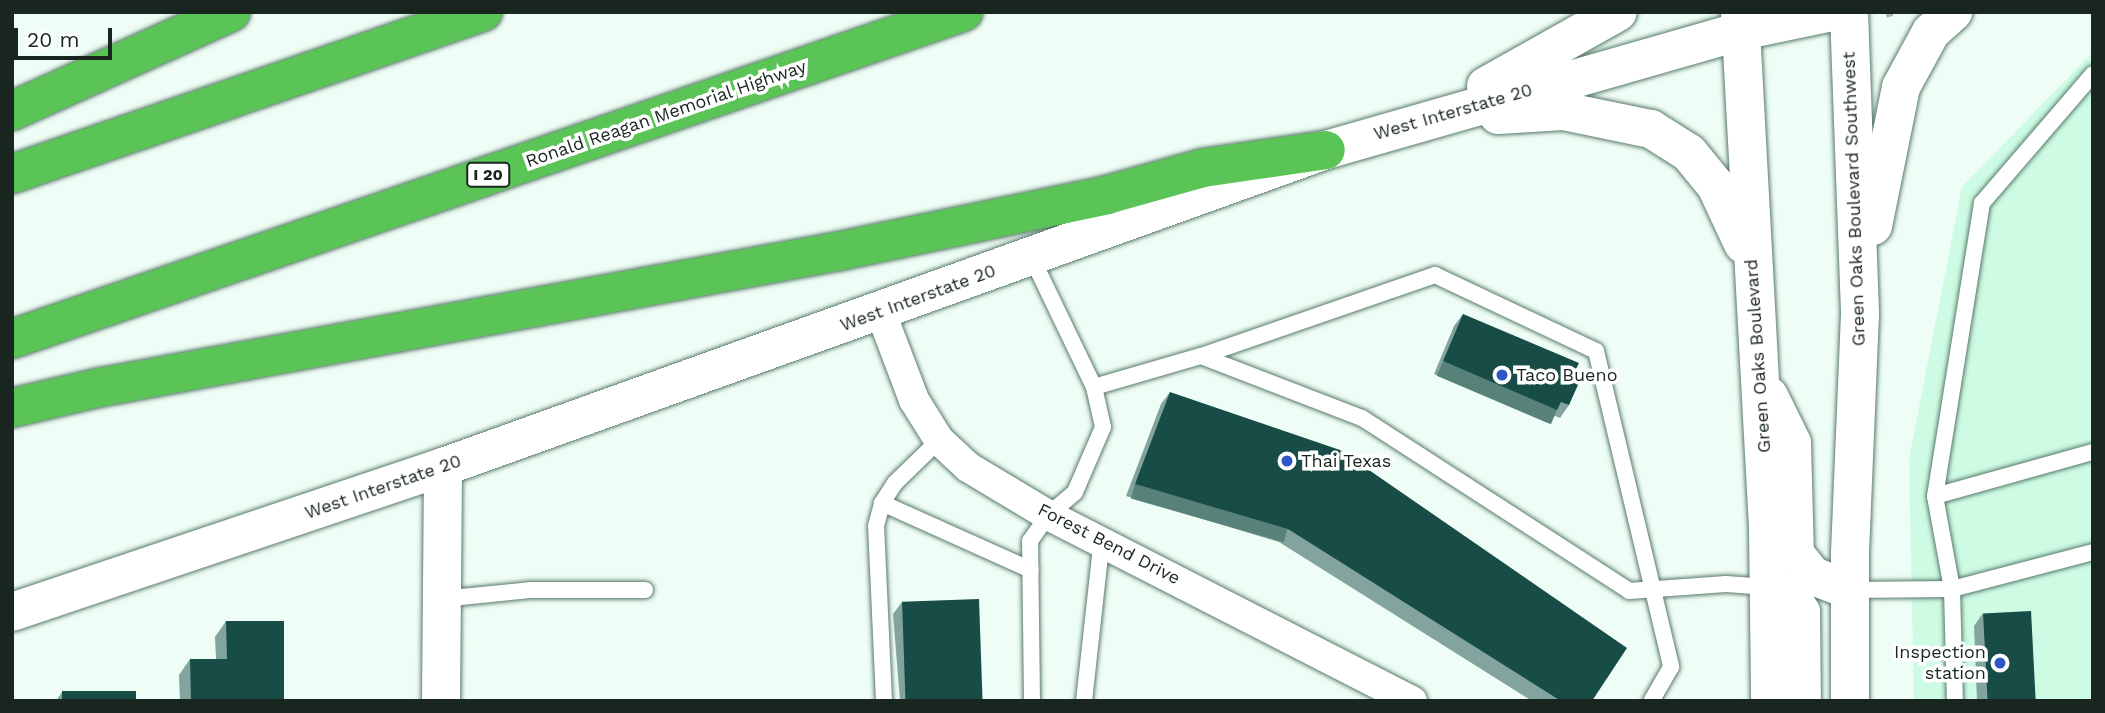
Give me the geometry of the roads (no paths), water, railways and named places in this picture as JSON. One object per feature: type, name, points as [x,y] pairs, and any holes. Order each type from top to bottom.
[{"type":"highway","points":[[12,111],[231,12]]},
{"type":"highway","points":[[12,174],[483,12]]},
{"type":"highway","name":"Ronald Reagan Memorial Highway","points":[[12,339],[963,12]]},
{"type":"highway","points":[[12,408],[110,386],[839,251],[1107,195],[1203,168],[1326,150]]},
{"type":"main road","points":[[1426,119],[1618,12]]},
{"type":"main road","name":"West Interstate 20","points":[[12,612],[443,467],[881,313],[1326,150],[1740,22],[1832,12]]},
{"type":"main road","name":"Green Oaks Boulevard Southwest","points":[[1849,12],[1860,314],[1850,571],[1850,701]]},
{"type":"main road","points":[[1860,314],[1877,196],[1901,87],[1931,32],[1953,12]]},
{"type":"main road","name":"Green Oaks Boulevard","points":[[1740,22],[1755,309],[1762,382],[1770,701]]},
{"type":"main road","points":[[1426,119],[1563,111],[1651,129],[1689,153],[1716,186],[1747,253],[1755,309]]},
{"type":"main road","points":[[1762,382],[1791,443],[1795,554],[1813,576],[1850,571]]},
{"type":"main road","points":[[441,701],[443,467]]},
{"type":"main road","points":[[1768,587],[1792,598],[1801,612],[1802,701]]},
{"type":"street","name":"Forest Bend Drive","points":[[881,313],[914,400],[939,440],[968,467],[1048,515],[1102,539],[1376,692],[1412,701]]},
{"type":"lane","points":[[1955,701],[1952,589],[1935,496],[1983,203],[2093,74]]},
{"type":"lane","points":[[1031,256],[1094,387],[1103,427],[1075,492],[1048,515],[1030,541],[1032,701]]},
{"type":"lane","points":[[1094,387],[1201,356],[1435,275],[1596,351],[1671,667],[1650,701]]},
{"type":"lane","points":[[1201,356],[1363,418],[1629,591],[1768,587]]},
{"type":"lane","points":[[884,701],[876,526],[882,503],[914,461],[939,440]]},
{"type":"lane","points":[[1935,496],[2093,452]]},
{"type":"lane","points":[[882,503],[1031,570]]},
{"type":"lane","points":[[1084,701],[1102,539]]},
{"type":"lane","points":[[1850,571],[1952,589],[2093,552]]},
{"type":"lane","points":[[442,599],[530,590],[645,590]]},
{"type":"place","name":"Taco Bueno","points":[[1502,375]]},
{"type":"place","name":"Thai Texas","points":[[1287,461]]},
{"type":"place","name":"Inspection station","points":[[2000,663]]}]
